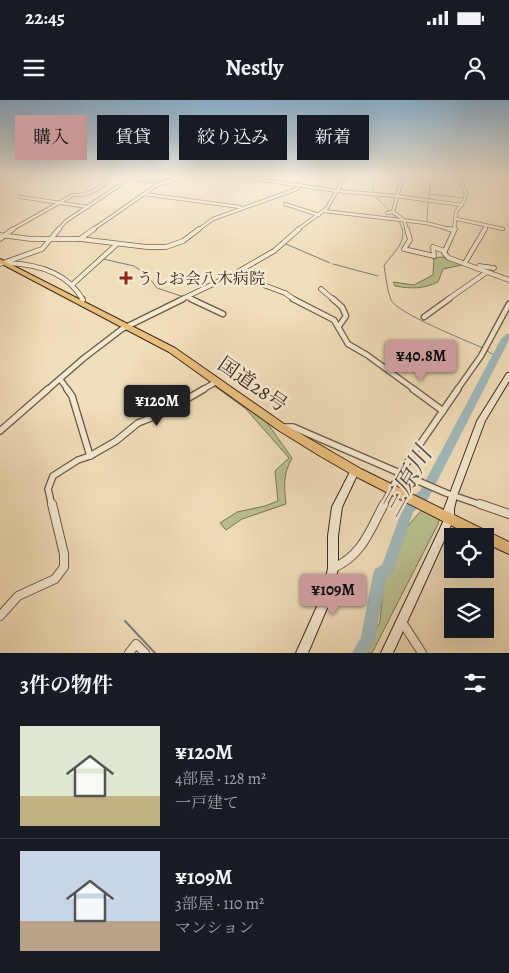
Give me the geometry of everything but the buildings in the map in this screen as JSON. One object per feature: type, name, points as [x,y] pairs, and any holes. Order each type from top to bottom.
[{"type":"highway","name":"国道28号","points":[[1,263],[172,350],[282,427],[355,471],[467,528]]},
{"type":"highway","name":"国道28号","points":[[494,540],[509,548]]},
{"type":"street","points":[[46,201],[89,207]]},
{"type":"street","points":[[0,239],[2,235],[64,201]]},
{"type":"street","points":[[1,263],[42,249],[66,221],[98,201]]},
{"type":"street","points":[[80,239],[134,201]]},
{"type":"street","points":[[195,201],[241,207]]},
{"type":"street","points":[[2,235],[31,239],[80,239],[153,248],[174,246],[213,219],[260,201]]},
{"type":"street","points":[[0,431],[112,337],[128,327],[234,274],[274,251],[301,227],[324,211],[331,201]]},
{"type":"street","points":[[392,212],[395,201]]},
{"type":"street","points":[[431,201],[462,205]]},
{"type":"street","points":[[463,201],[456,212],[457,219],[444,253],[452,259],[509,280]]},
{"type":"street","points":[[285,204],[319,215]]},
{"type":"street","points":[[324,211],[426,223],[453,230]]},
{"type":"street","points":[[392,212],[387,213],[393,219]]},
{"type":"street","points":[[392,212],[403,220],[410,240],[404,249],[434,256],[433,248],[446,250]]},
{"type":"street","points":[[457,219],[503,229]]},
{"type":"street","points":[[466,261],[486,226]]},
{"type":"street","points":[[73,284],[117,244]]},
{"type":"street","points":[[452,259],[466,261],[482,267],[494,268]]},
{"type":"street","points":[[1,263],[38,268],[62,276],[73,284],[83,300],[82,304]]},
{"type":"street","points":[[424,316],[488,272]]},
{"type":"street","points":[[234,274],[285,293],[300,304],[334,320],[352,348],[367,355],[443,411]]},
{"type":"street","points":[[321,289],[342,307],[346,316],[339,326]]},
{"type":"street","points":[[187,297],[223,314]]},
{"type":"street","points":[[333,568],[343,564],[360,550],[403,474],[485,349],[509,304]]},
{"type":"street","points":[[387,653],[449,520],[450,494],[482,421],[506,385],[509,374]]},
{"type":"street","points":[[60,379],[72,396],[90,456]]},
{"type":"street","points":[[0,616],[18,596],[55,579],[64,566],[64,554],[48,489],[53,476],[78,460],[90,456],[116,441],[138,424],[179,407],[216,382]]},
{"type":"street","points":[[282,427],[294,427],[450,494],[509,514]]},
{"type":"street","points":[[302,653],[328,594],[333,568],[333,536],[336,507],[355,471]]},
{"type":"street","points":[[402,622],[422,653]]},
{"type":"street","points":[[129,653],[136,644],[145,653]]},
{"type":"green space","points":[[443,257],[462,265],[443,269],[438,282],[427,286],[412,288],[395,286],[393,282],[414,285],[433,275],[434,258]]},
{"type":"green space","points":[[216,383],[263,417],[292,458],[285,480],[286,504],[242,519],[226,530],[220,523],[237,512],[278,501],[275,471],[289,458],[246,409],[213,385]]},
{"type":"green space","points":[[424,508],[440,517],[438,524],[372,653],[364,653],[380,622],[384,577],[388,571],[393,554],[407,528]]},
{"type":"waterway","points":[[380,201],[396,218]]},
{"type":"waterway","points":[[427,222],[428,201]]},
{"type":"waterway","points":[[399,221],[403,234],[402,240],[384,266],[391,300],[396,306],[419,319],[483,348]]},
{"type":"waterway","points":[[286,244],[330,263]]},
{"type":"waterway","points":[[103,259],[134,266],[147,275],[157,288],[184,297]]},
{"type":"waterway","points":[[333,264],[378,276]]},
{"type":"waterway","name":"三原川","points":[[359,653],[368,640],[380,574],[387,569],[408,509],[424,495],[505,339],[509,336]]},
{"type":"waterway","points":[[487,351],[496,356]]},
{"type":"waterway","points":[[64,380],[78,405],[92,451]]},
{"type":"waterway","points":[[125,621],[155,653]]},
{"type":"place","name":"うしお会八木病院","points":[[126,278]]}]
